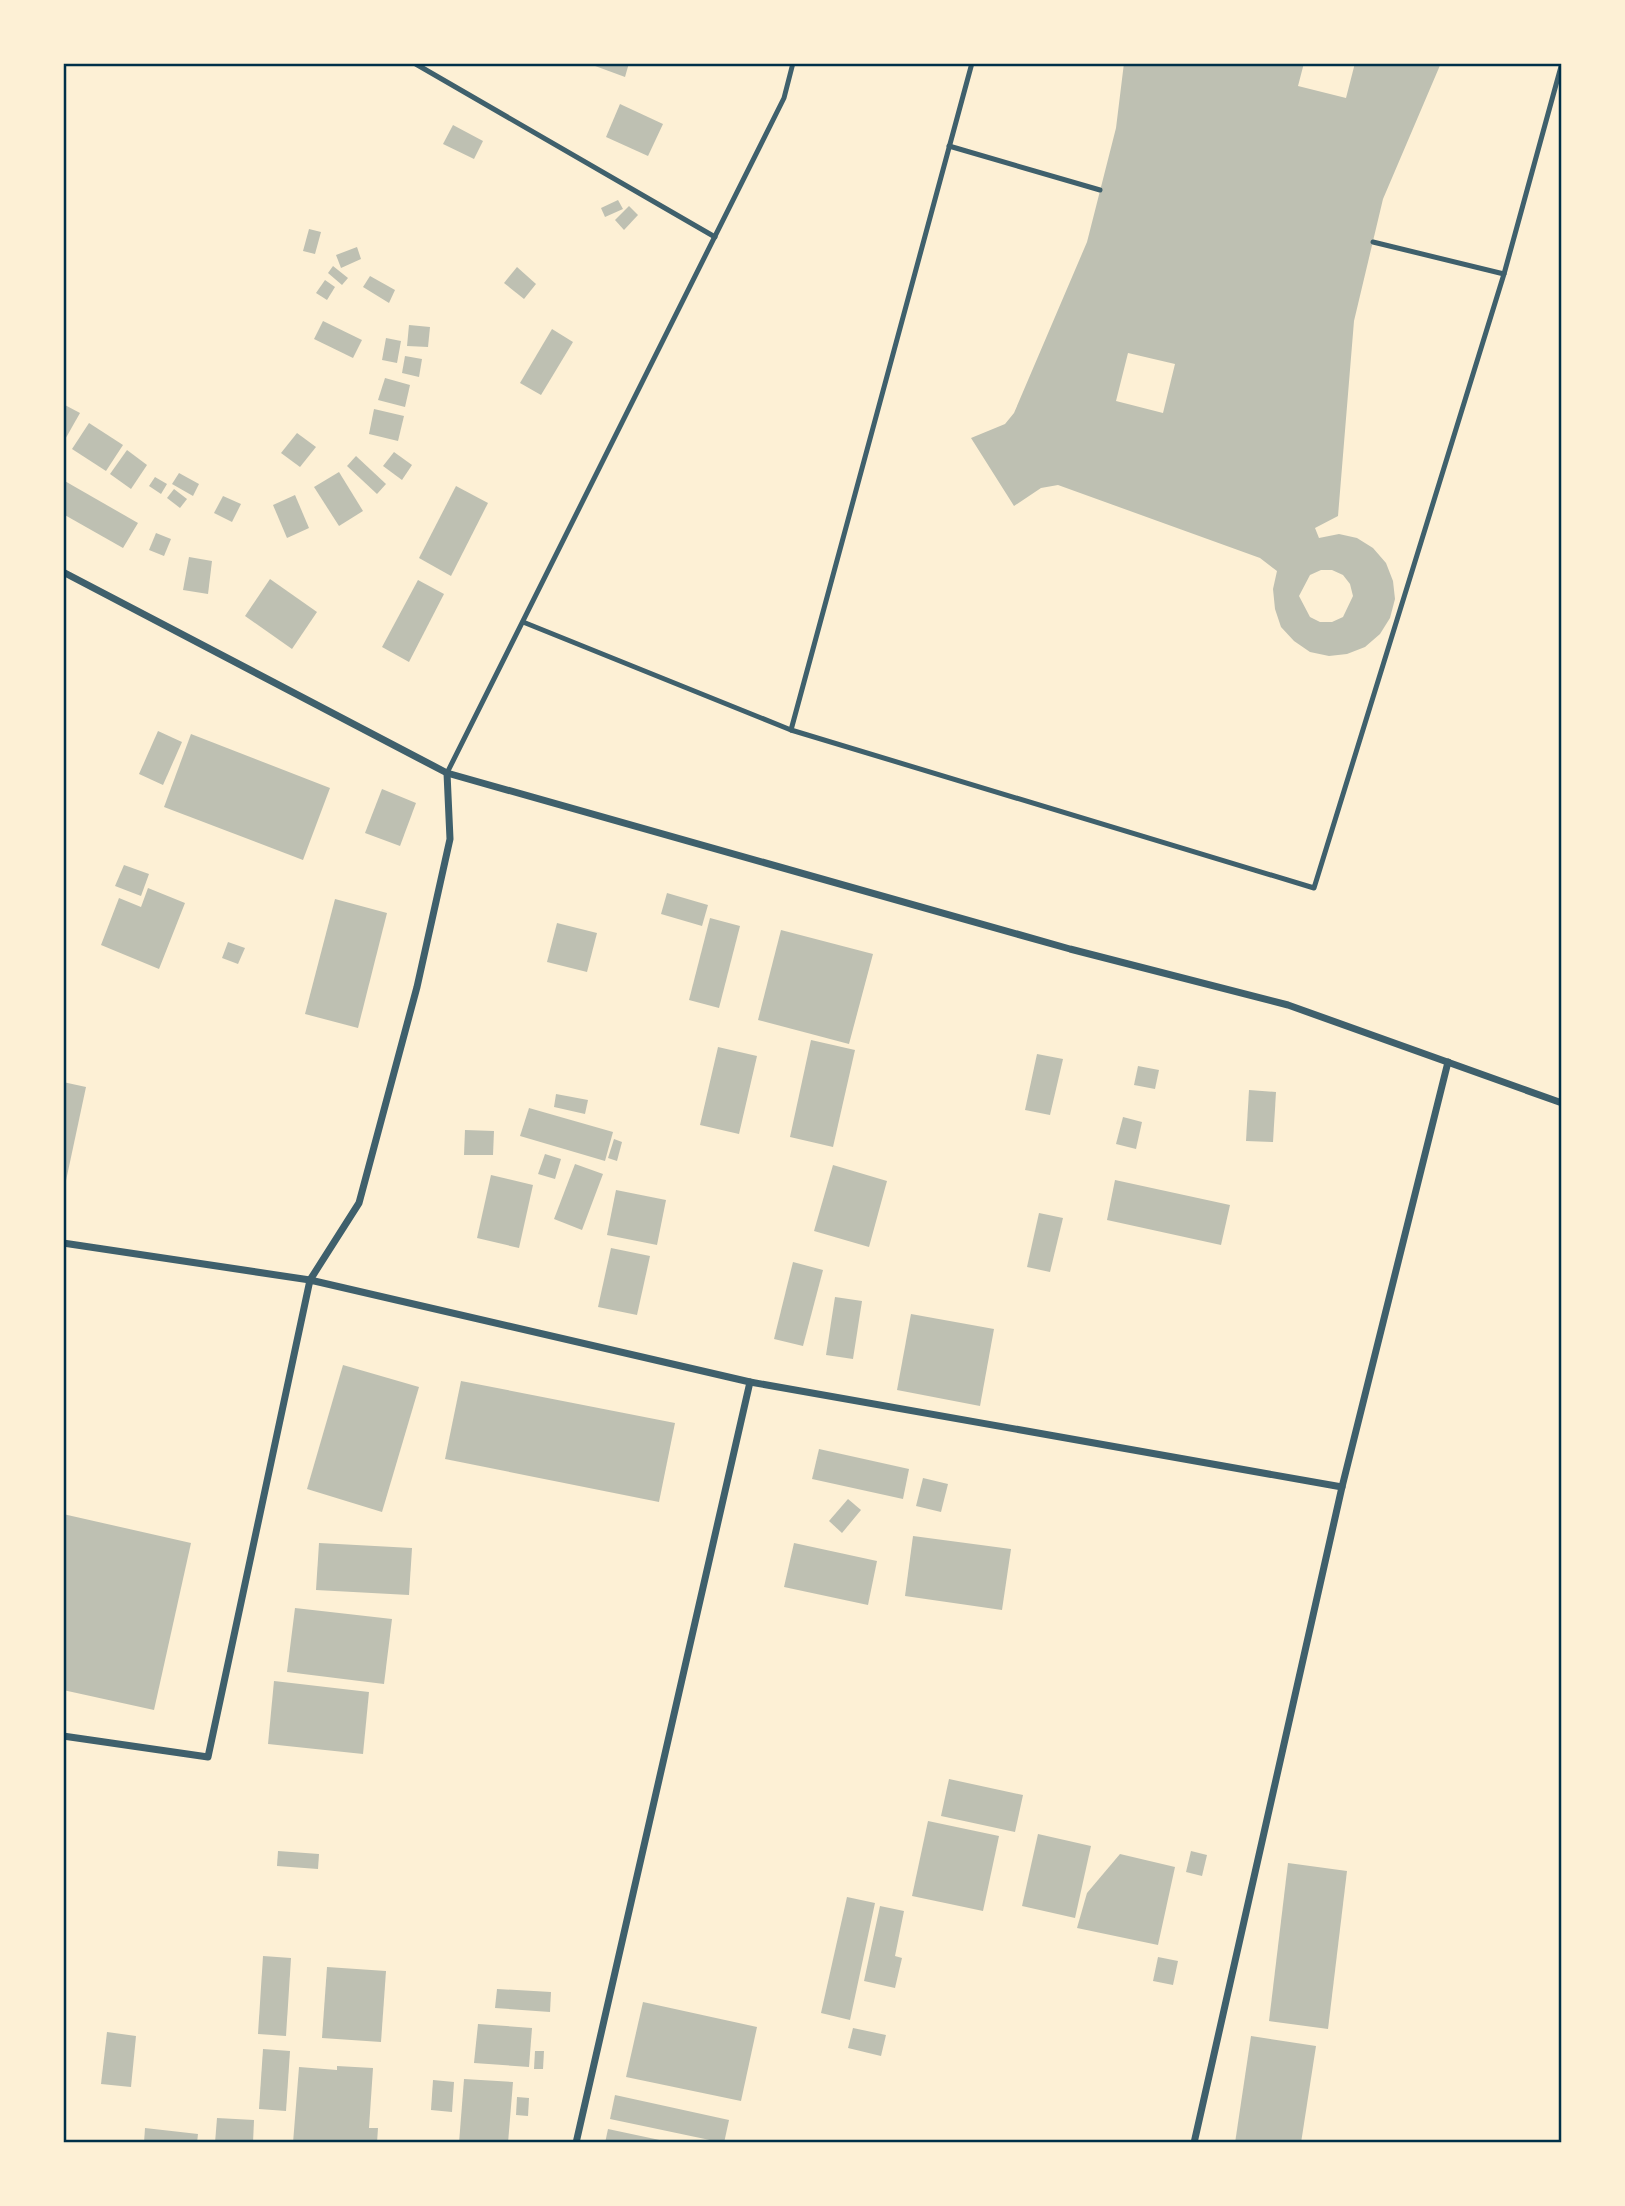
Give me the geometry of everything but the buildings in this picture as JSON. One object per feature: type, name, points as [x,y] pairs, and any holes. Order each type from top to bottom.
[{"type":"street","points":[[63,572],[447,773],[1070,949],[1288,1005],[1562,1103]]},
{"type":"street","points":[[63,1736],[208,1756],[310,1280],[359,1203],[417,987],[450,839],[447,773]]},
{"type":"street","points":[[1194,2143],[1342,1487],[1448,1062]]},
{"type":"street","points":[[63,1243],[310,1280],[750,1382],[1342,1487]]},
{"type":"street","points":[[576,2143],[750,1382]]},
{"type":"lane","points":[[414,63],[715,237]]},
{"type":"lane","points":[[447,773],[784,98],[793,63]]},
{"type":"lane","points":[[791,730],[972,63]]},
{"type":"lane","points":[[523,622],[791,730],[1314,888],[1504,274],[1562,63]]},
{"type":"lane","points":[[949,146],[1100,190]]},
{"type":"lane","points":[[1373,242],[1504,274]]}]
